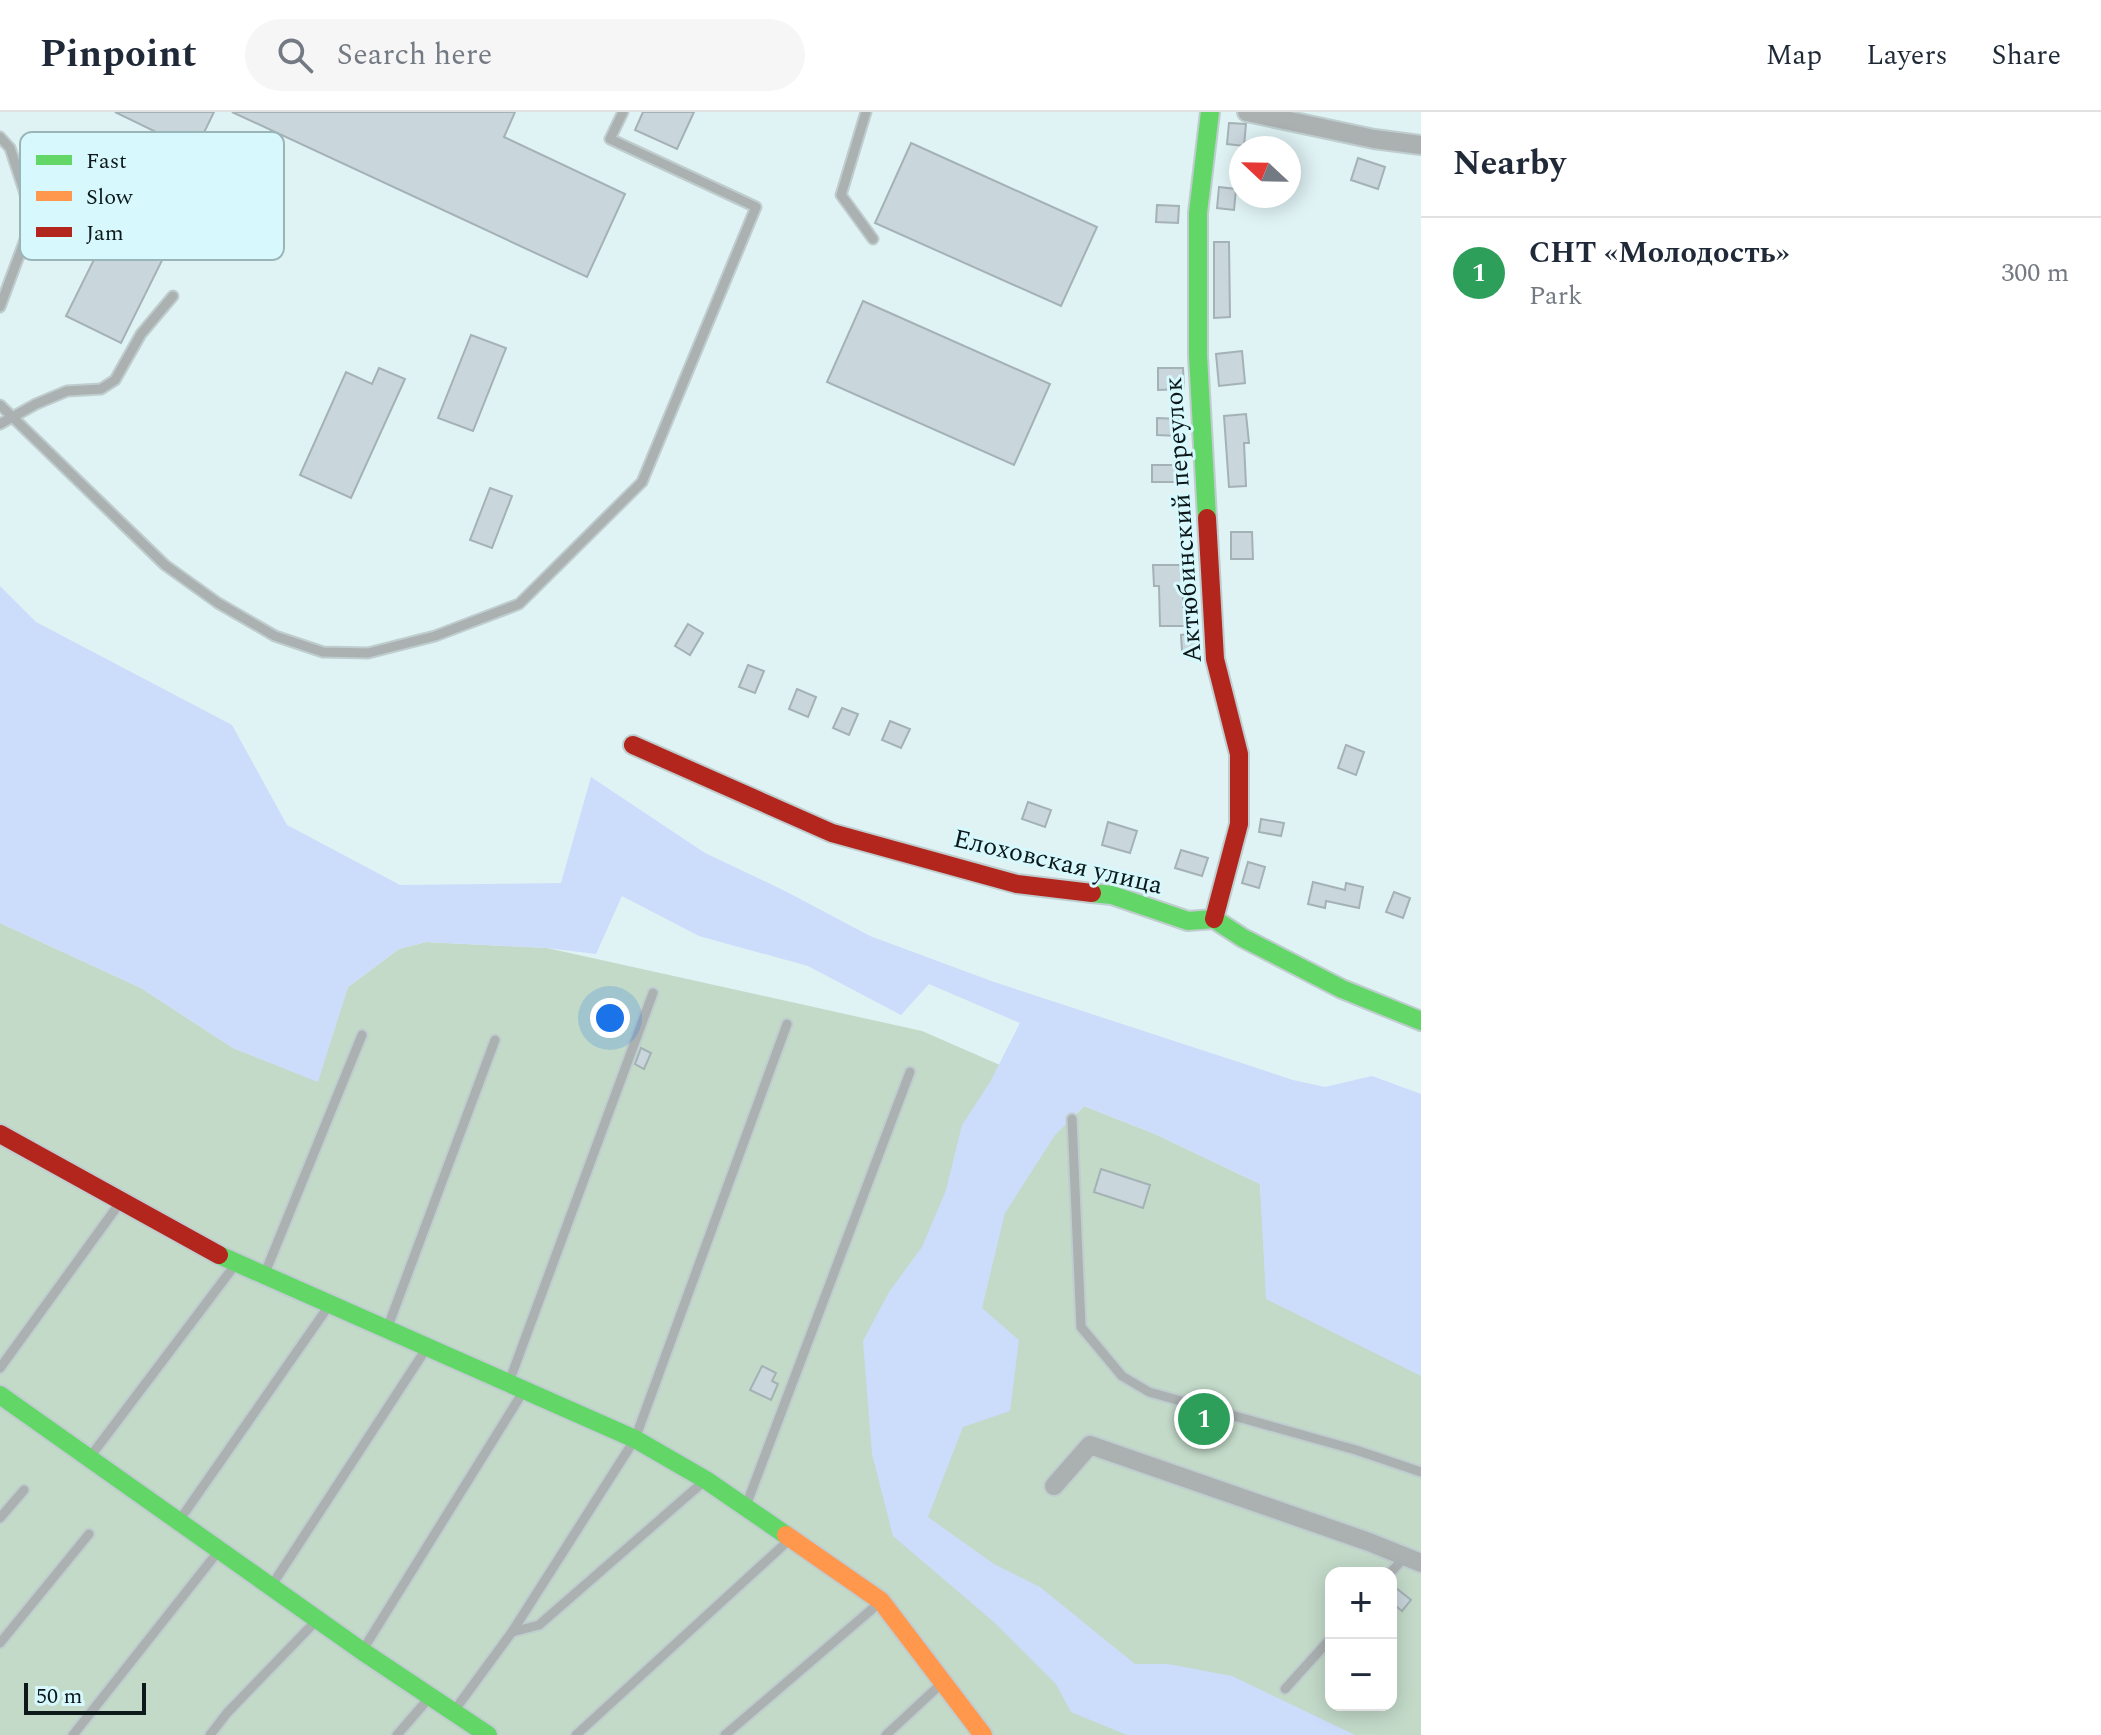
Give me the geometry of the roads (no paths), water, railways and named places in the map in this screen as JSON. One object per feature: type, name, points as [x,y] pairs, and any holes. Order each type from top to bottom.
[{"type":"street","name":"Актюбинский переулок","points":[[1210,112],[1198,213],[1198,356],[1215,659],[1239,754],[1239,824],[1214,919]]},
{"type":"street","points":[[1247,112],[1374,139],[1421,145]]},
{"type":"street","name":"Елоховская улица","points":[[633,745],[832,833],[1017,884],[1112,895],[1188,921],[1214,919],[1243,938],[1342,989],[1421,1021]]},
{"type":"street","points":[[0,1134],[236,1264],[635,1439],[706,1480],[881,1601],[983,1735]]},
{"type":"street","points":[[0,1395],[362,1651],[488,1735]]},
{"type":"street","points":[[1054,1486],[1090,1445],[1413,1560]]},
{"type":"lane","points":[[0,405],[165,565],[218,603],[275,636],[323,652],[368,653],[435,636],[519,604],[642,482],[756,207],[610,139],[623,112]]},
{"type":"lane","points":[[866,112],[841,195],[873,239]]},
{"type":"lane","points":[[0,137],[10,148],[20,178]]},
{"type":"lane","points":[[0,307],[20,253]]},
{"type":"lane","points":[[0,424],[67,391],[101,389],[115,380],[141,334],[173,296]]},
{"type":"lane","points":[[362,1651],[517,1385],[653,993]]},
{"type":"lane","points":[[453,1712],[512,1632],[635,1439],[787,1024]]},
{"type":"lane","points":[[264,1276],[362,1035]]},
{"type":"lane","points":[[387,1329],[495,1040]]},
{"type":"lane","points":[[746,1507],[910,1072]]},
{"type":"lane","points":[[1072,1119],[1081,1327],[1122,1376],[1149,1392],[1356,1450],[1421,1472]]},
{"type":"lane","points":[[0,1368],[121,1201]]},
{"type":"lane","points":[[90,1457],[236,1264]]},
{"type":"lane","points":[[179,1521],[330,1304]]},
{"type":"lane","points":[[271,1586],[428,1347]]},
{"type":"lane","points":[[512,1632],[539,1625],[706,1480]]},
{"type":"lane","points":[[0,1518],[24,1490]]},
{"type":"lane","points":[[0,1643],[89,1534]]},
{"type":"lane","points":[[576,1735],[791,1539]]},
{"type":"lane","points":[[73,1735],[220,1550]]},
{"type":"lane","points":[[725,1735],[881,1601]]},
{"type":"lane","points":[[210,1735],[227,1713],[318,1620]]},
{"type":"lane","points":[[1285,1689],[1330,1639]]},
{"type":"lane","points":[[886,1735],[944,1682]]},
{"type":"lane","points":[[397,1735],[430,1697]]},
{"type":"water","points":[[0,586],[36,622],[232,725],[287,825],[400,885],[561,883],[591,777],[705,853],[870,936],[994,982],[1293,1080],[1325,1087],[1372,1076],[1421,1094],[1421,1376],[1266,1299],[1260,1184],[1155,1134],[1084,1106],[1055,1135],[1005,1213],[982,1308],[1019,1340],[1010,1411],[963,1427],[928,1517],[994,1564],[1040,1587],[1135,1664],[1168,1664],[1232,1676],[1355,1735],[1127,1735],[1071,1712],[1056,1684],[995,1623],[893,1536],[872,1454],[863,1341],[889,1292],[922,1247],[946,1190],[962,1125],[990,1082],[1020,1023],[929,984],[901,1015],[808,966],[699,936],[622,896],[596,954],[547,948],[426,942],[399,949],[348,987],[318,1082],[233,1048],[141,988],[0,923]]},
{"type":"place","name":"СНТ «Молодость»","points":[[1204,1419]]}]
